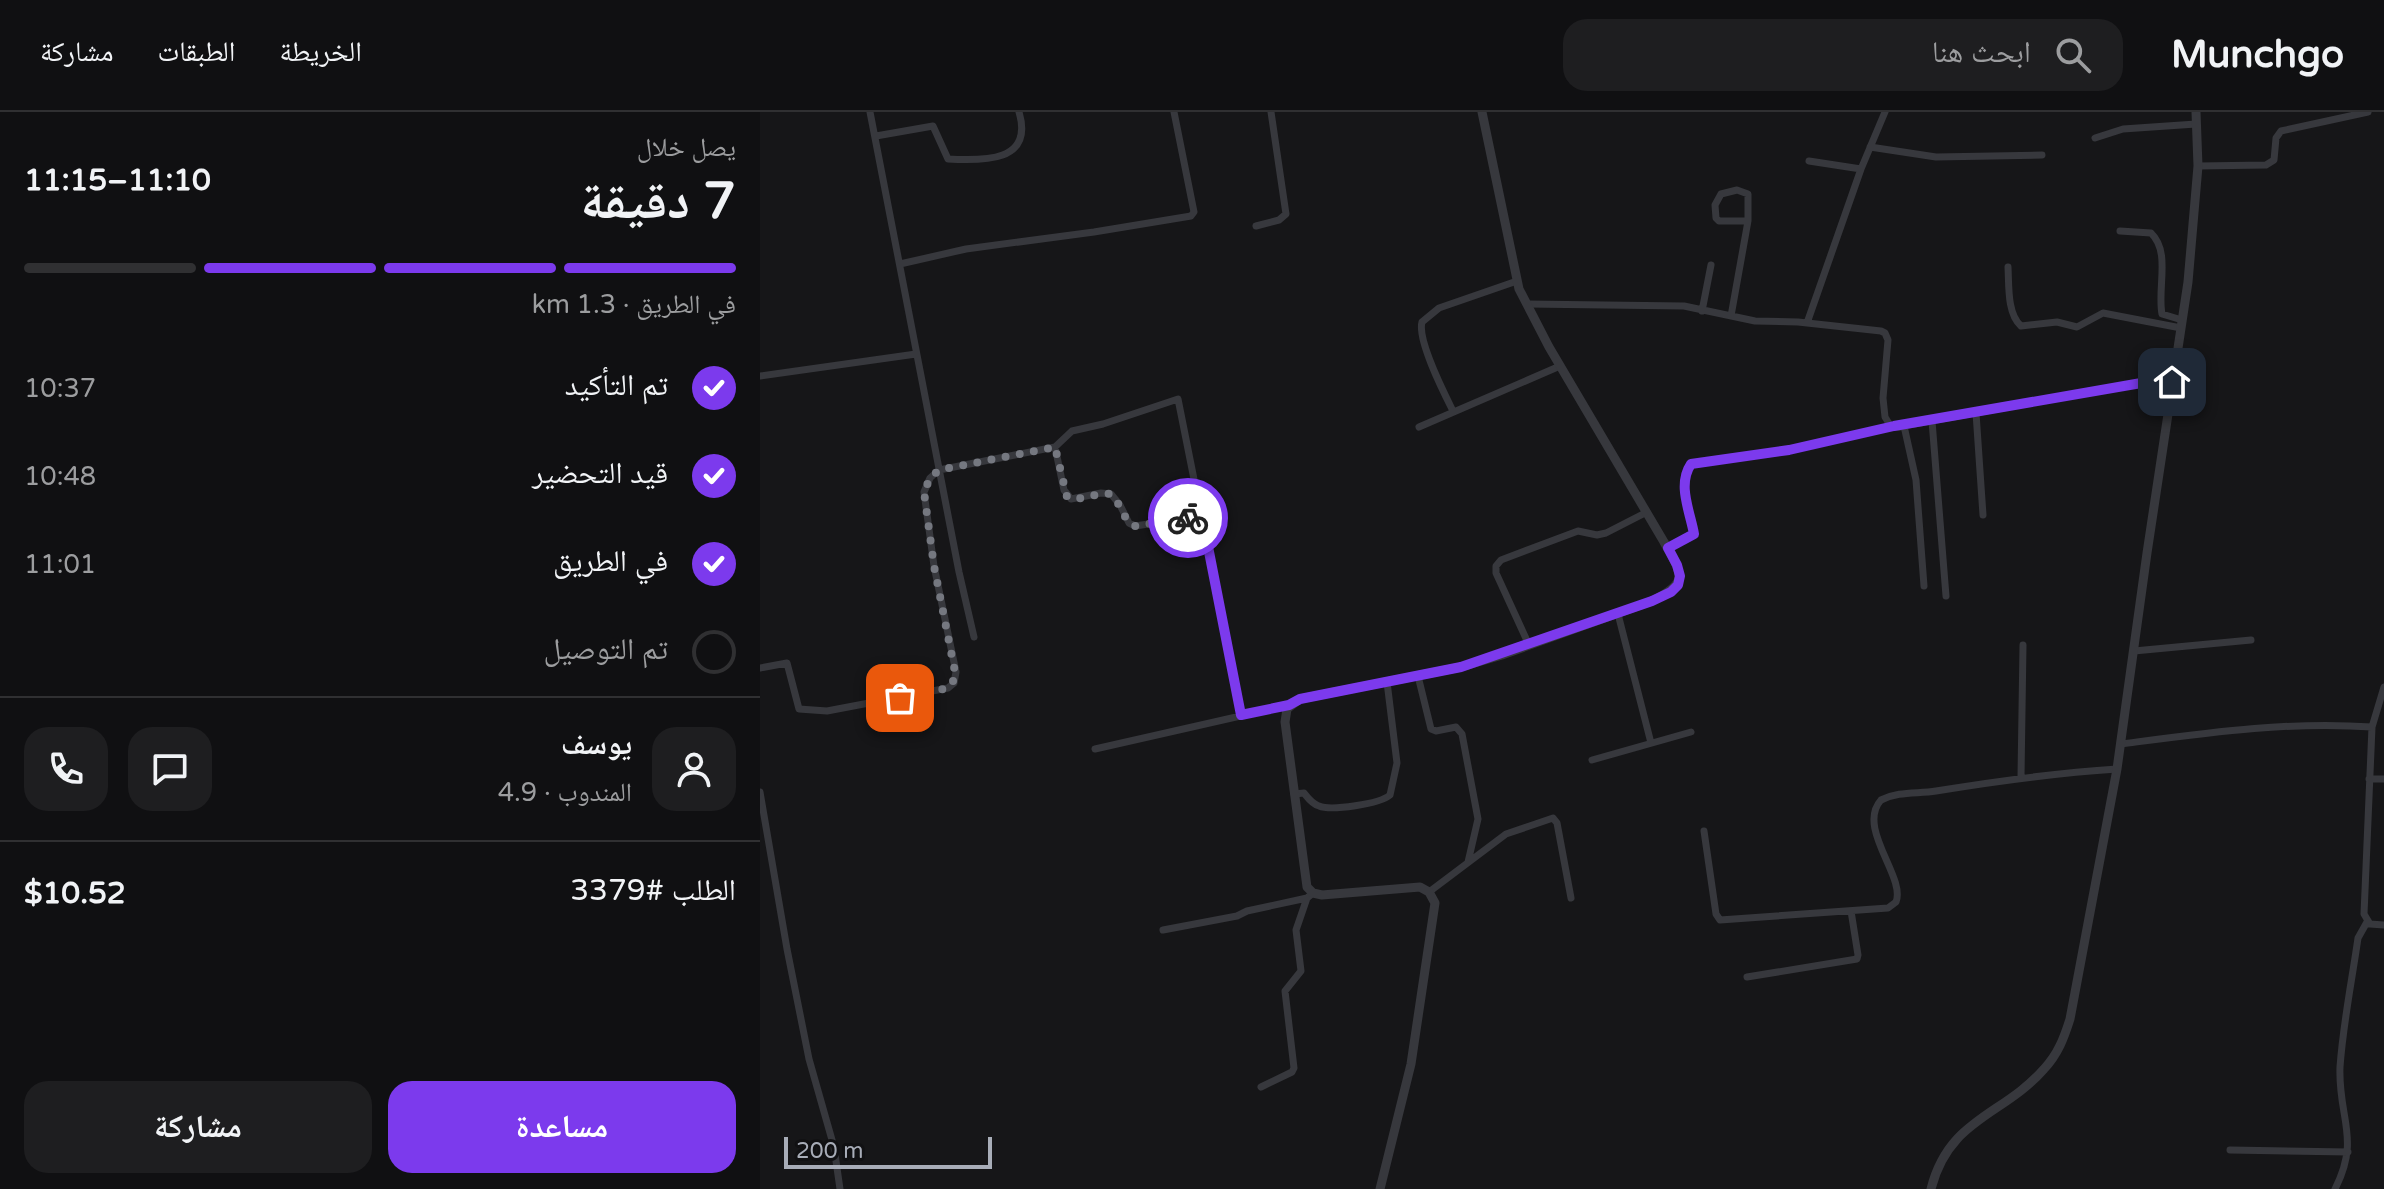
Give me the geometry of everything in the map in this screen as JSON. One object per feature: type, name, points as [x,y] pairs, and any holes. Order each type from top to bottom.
[{"type":"street","points":[[870,112],[974,637]]},
{"type":"street","points":[[876,136],[933,126],[948,159],[1000,155],[1014,151],[1020,144],[1023,135],[1019,112]]},
{"type":"street","points":[[900,264],[978,247],[1191,216],[1194,212],[1174,112]]},
{"type":"street","points":[[1256,226],[1279,220],[1286,214],[1271,112]]},
{"type":"street","points":[[1095,749],[1289,705],[1300,699],[1461,667],[1618,614],[1671,592],[1678,585],[1680,576],[1668,548],[1560,366],[1517,281],[1482,112]]},
{"type":"street","points":[[1807,323],[1861,169],[1885,112]]},
{"type":"street","points":[[1931,1189],[1937,1168],[1953,1141],[2044,1069],[2061,1045],[2070,1019],[2117,769],[2188,282],[2198,166],[2196,112]]},
{"type":"street","points":[[2198,166],[2266,165],[2274,160],[2276,138],[2281,131],[2368,112]]},
{"type":"street","points":[[2095,138],[2123,129],[2196,124]]},
{"type":"street","points":[[1870,147],[1936,157],[2042,155]]},
{"type":"street","points":[[1809,161],[1861,169]]},
{"type":"street","points":[[1731,316],[1748,221],[1748,194],[1737,190],[1721,194],[1715,205],[1716,218],[1719,221],[1748,221]]},
{"type":"street","points":[[2120,231],[2151,233],[2159,240],[2162,314],[2182,324]]},
{"type":"street","points":[[1702,311],[1711,265]]},
{"type":"street","points":[[2008,267],[2011,305],[2016,322],[2021,326],[2057,322],[2077,327],[2103,313],[2182,324]]},
{"type":"street","points":[[1453,411],[1421,333],[1422,322],[1439,308],[1517,281]]},
{"type":"street","points":[[1527,304],[1671,305],[1755,321],[1807,323],[1885,333],[1888,340],[1884,412],[1888,422],[1894,426]]},
{"type":"street","points":[[760,376],[916,354]]},
{"type":"street","points":[[1419,427],[1560,366]]},
{"type":"street","points":[[1668,548],[1694,534],[1684,492],[1691,464],[1789,450],[1894,426],[2147,382],[2172,382]]},
{"type":"street","points":[[760,668],[787,663],[799,709],[808,711],[827,711],[948,688],[954,683],[956,672],[934,566],[924,492],[930,478],[939,470],[1055,447],[1072,431],[1178,399],[1241,715]]},
{"type":"street","points":[[1976,413],[1983,515]]},
{"type":"street","points":[[1932,421],[1946,596]]},
{"type":"street","points":[[1904,426],[1916,480],[1924,586]]},
{"type":"street","points":[[1055,447],[1064,490],[1071,499],[1111,494],[1129,523],[1135,526],[1202,516]]},
{"type":"street","points":[[1529,645],[1496,573],[1496,566],[1501,560],[1578,531],[1597,535],[1606,533],[1647,512]]},
{"type":"street","points":[[1618,614],[1651,743]]},
{"type":"street","points":[[2134,651],[2251,640]]},
{"type":"street","points":[[2021,777],[2023,645]]},
{"type":"street","points":[[1418,676],[1431,729],[1436,731],[1454,727],[1462,734],[1478,819],[1478,830],[1468,862]]},
{"type":"street","points":[[1294,794],[1304,793],[1316,805],[1327,808],[1381,801],[1390,795],[1397,763],[1387,682]]},
{"type":"street","points":[[2384,687],[2372,727],[2364,914],[2367,922],[2375,926],[2384,925]]},
{"type":"street","points":[[1261,1087],[1292,1072],[1294,1068],[1285,991],[1301,971],[1296,930],[1310,896],[1305,883],[1285,717],[1289,705]]},
{"type":"street","points":[[2121,744],[2255,726],[2326,724],[2372,727]]},
{"type":"street","points":[[1592,760],[1691,732]]},
{"type":"street","points":[[1704,831],[1716,914],[1720,920],[1888,908],[1898,899],[1898,889],[1875,826],[1874,811],[1881,800],[1913,791],[1929,792],[2021,777],[2117,769]]},
{"type":"street","points":[[2369,779],[2384,779]]},
{"type":"street","points":[[760,792],[809,1059],[834,1147],[840,1189]]},
{"type":"street","points":[[1429,892],[1510,831],[1553,818],[1557,823],[1571,898]]},
{"type":"street","points":[[1163,930],[1237,916],[1310,896],[1415,887],[1429,892],[1436,909],[1411,1064],[1380,1189]]},
{"type":"street","points":[[1747,977],[1857,959],[1851,911]]},
{"type":"street","points":[[2335,1189],[2348,1152],[2341,1063],[2358,938],[2367,922]]},
{"type":"street","points":[[2230,1150],[2348,1152]]},
{"type":"way so far","points":[[900,698],[948,688],[956,677],[934,566],[924,492],[925,484],[939,470],[1055,447],[1067,497],[1078,500],[1101,493],[1111,494],[1129,523],[1135,526],[1188,518]]},
{"type":"route","points":[[1188,518],[1202,516],[1241,715],[1289,705],[1300,699],[1461,667],[1632,609],[1671,592],[1678,585],[1680,576],[1668,548],[1694,534],[1684,492],[1691,464],[1789,450],[1894,426],[2147,382],[2172,382]]}]
